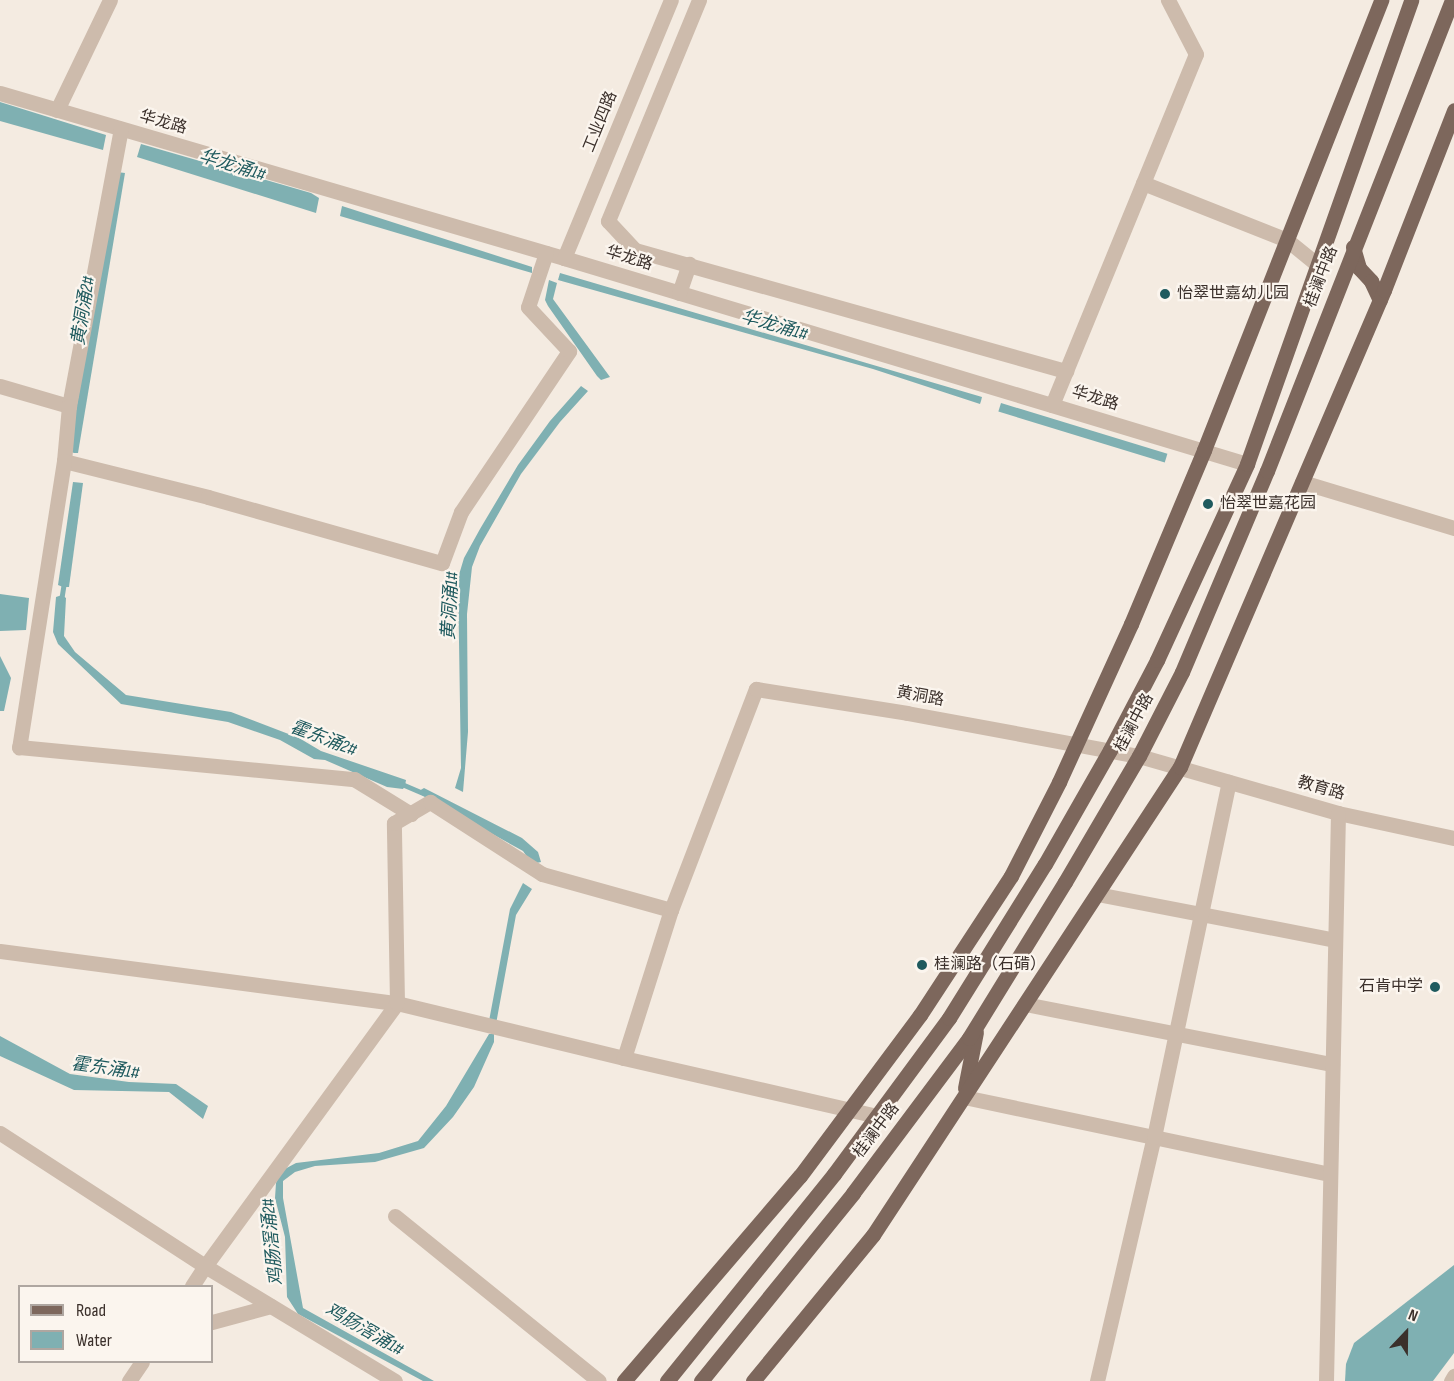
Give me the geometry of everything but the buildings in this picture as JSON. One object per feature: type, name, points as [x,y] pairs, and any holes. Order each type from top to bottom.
[{"type":"main road","points":[[624,1381],[800,1176],[920,1015],[1011,876],[1076,744],[1131,624],[1204,450],[1381,0]]},
{"type":"main road","name":"桂澜中路","points":[[667,1381],[834,1174],[949,1018],[1045,864],[1110,750],[1157,660],[1246,465],[1319,266],[1411,0]]},
{"type":"main road","name":"桂澜中路","points":[[701,1381],[853,1193],[977,1025],[1139,756],[1182,672],[1267,471],[1353,247],[1452,0]]},
{"type":"main road","points":[[753,1381],[873,1235],[1180,767],[1380,300],[1454,110]]},
{"type":"main road","points":[[1353,247],[1359,268],[1371,281],[1380,300]]},
{"type":"main road","points":[[964,1097],[977,1025]]},
{"type":"street","points":[[57,110],[110,0]]},
{"type":"street","name":"工业四路","points":[[564,258],[671,0]]},
{"type":"street","points":[[699,0],[608,221],[635,250],[1066,371]]},
{"type":"street","points":[[1052,405],[1196,54],[1168,0]]},
{"type":"street","name":"华龙路","points":[[0,93],[564,258],[1204,450],[1246,465]]},
{"type":"street","points":[[121,129],[69,406],[64,461],[19,747],[354,779],[411,814]]},
{"type":"street","points":[[1143,183],[1287,240],[1319,266]]},
{"type":"street","points":[[64,461],[208,497],[442,563],[461,512],[569,351],[528,308],[546,253]]},
{"type":"street","points":[[680,293],[689,264]]},
{"type":"street","points":[[0,386],[69,406]]},
{"type":"street","points":[[1302,482],[1454,528]]},
{"type":"street","name":"黄洞路","points":[[671,910],[756,688],[1139,756]]},
{"type":"street","name":"教育路","points":[[1139,756],[1338,813],[1454,838]]},
{"type":"street","points":[[1097,1381],[1154,1137],[1229,782]]},
{"type":"street","points":[[193,1285],[397,1003],[394,823],[430,802],[542,874],[671,910],[624,1058]]},
{"type":"street","points":[[1326,1381],[1338,813]]},
{"type":"street","points":[[1097,894],[1335,939]]},
{"type":"street","points":[[0,951],[397,1003],[877,1116]]},
{"type":"street","points":[[1025,1004],[1332,1064]]},
{"type":"street","points":[[964,1097],[1329,1174]]},
{"type":"street","points":[[0,1133],[205,1266],[395,1381]]},
{"type":"street","points":[[395,1216],[599,1381]]},
{"type":"street","points":[[213,1322],[271,1306]]},
{"type":"street","points":[[129,1381],[141,1363]]},
{"type":"street","points":[[1451,1381],[1454,1377]]},
{"type":"water","points":[[0,102],[106,135],[103,150],[0,121]]},
{"type":"water","points":[[141,144],[311,193],[319,198],[316,213],[137,157]]},
{"type":"water","points":[[117,172],[125,173],[78,453],[74,453],[69,451]]},
{"type":"water","points":[[342,206],[532,267],[532,273],[340,216]]},
{"type":"water","points":[[560,273],[982,397],[981,401],[980,404],[873,369],[558,280]]},
{"type":"water","points":[[549,280],[557,283],[553,299],[610,377],[601,380],[597,376],[548,306],[545,300]]},
{"type":"water","points":[[581,386],[588,391],[560,422],[521,474],[480,546],[472,567],[467,614],[468,732],[463,792],[455,788],[461,768],[458,578],[464,558],[518,465],[550,421]]},
{"type":"water","points":[[1001,403],[1167,454],[1165,462],[998,412]]},
{"type":"water","points":[[73,482],[83,483],[69,587],[63,587],[58,585]]},
{"type":"water","points":[[0,594],[29,598],[26,630],[0,631]]},
{"type":"water","points":[[62,595],[66,598],[64,636],[75,652],[126,695],[231,712],[299,738],[321,751],[406,780],[405,786],[403,789],[387,787],[325,760],[314,759],[280,740],[228,722],[121,704],[58,644],[53,632],[56,597]]},
{"type":"water","points":[[0,656],[11,678],[4,711],[0,711]]},
{"type":"water","points":[[424,788],[522,838],[538,852],[541,862],[532,864],[523,851],[420,794],[419,791]]},
{"type":"water","points":[[523,883],[532,889],[516,915],[496,1024],[489,1021],[510,909]]},
{"type":"water","points":[[489,1034],[494,1034],[494,1042],[474,1087],[453,1117],[424,1148],[375,1162],[315,1166],[295,1172],[283,1181],[283,1198],[303,1308],[434,1381],[423,1381],[298,1314],[287,1297],[285,1237],[275,1198],[276,1183],[281,1171],[296,1163],[379,1153],[418,1141],[446,1106]]},
{"type":"water","points":[[0,1036],[70,1074],[129,1082],[176,1084],[208,1106],[203,1119],[169,1092],[74,1090],[0,1056]]},
{"type":"water","points":[[1454,1265],[1454,1353],[1433,1381],[1345,1381],[1346,1364],[1354,1343]]},
{"type":"waterway","name":"黄洞涌2#","points":[[61,601],[64,583]]},
{"type":"waterway","name":"霍东涌2#","points":[[402,784],[425,794]]},
{"type":"place","name":"怡翠世嘉幼儿园","points":[[1165,294]]},
{"type":"place","name":"怡翠世嘉花园","points":[[1208,504]]},
{"type":"place","name":"桂澜路（石𬒔）","points":[[922,965]]},
{"type":"place","name":"石肯中学","points":[[1435,987]]},
{"type":"water label","name":"华龙涌1#","points":[[232,166]]},
{"type":"water label","name":"华龙涌1#","points":[[774,326]]},
{"type":"water label","name":"黄洞涌1#","points":[[451,606]]},
{"type":"water label","name":"霍东涌1#","points":[[105,1069]]},
{"type":"water label","name":"鸡肠滘涌2#","points":[[273,1242]]},
{"type":"water label","name":"鸡肠滘涌1#","points":[[364,1330]]}]
